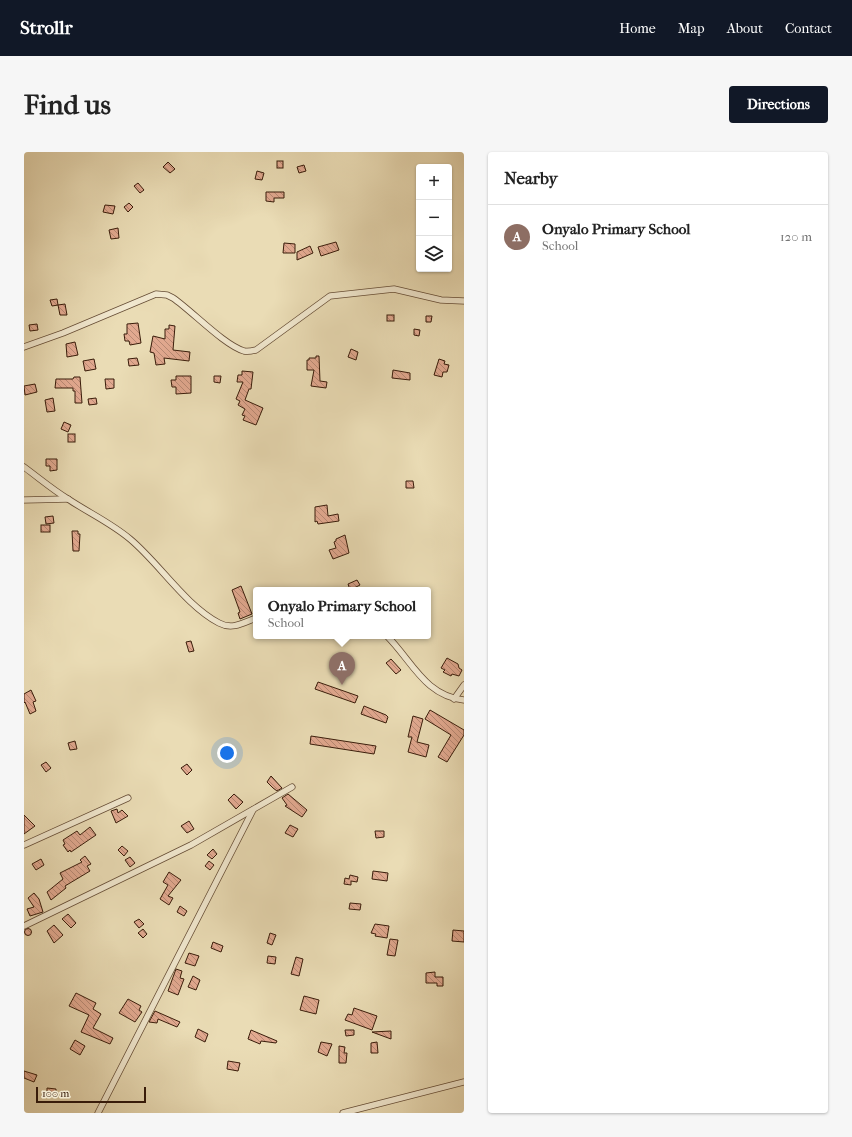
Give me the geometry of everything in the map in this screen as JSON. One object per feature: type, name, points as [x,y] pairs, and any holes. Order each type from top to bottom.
[{"type":"street","points":[[24,347],[63,333],[156,294],[167,295],[172,298],[226,341],[238,349],[248,352],[256,350],[330,296],[394,289],[440,300],[464,301]]},
{"type":"street","points":[[24,467],[68,499],[104,520],[127,536],[181,592],[218,622],[231,626],[238,626],[253,619]]},
{"type":"street","points":[[24,500],[68,499]]},
{"type":"street","points":[[389,639],[430,687],[454,699],[464,700]]},
{"type":"street","points":[[454,699],[464,685]]},
{"type":"street","points":[[24,926],[191,845],[292,787]]},
{"type":"street","points":[[24,845],[128,798]]},
{"type":"street","points":[[98,1113],[253,810]]},
{"type":"street","points":[[343,1113],[464,1082]]},
{"type":"building","points":[[277,161],[283,161],[283,168],[277,168]]},
{"type":"building","points":[[168,162],[175,169],[170,173],[163,167]]},
{"type":"building","points":[[304,165],[306,171],[299,173],[297,167]]},
{"type":"building","points":[[257,171],[264,173],[262,180],[255,179]]},
{"type":"building","points":[[138,183],[144,190],[140,193],[134,186]]},
{"type":"building","points":[[266,192],[284,192],[284,198],[274,198],[274,202],[266,201]]},
{"type":"building","points":[[129,203],[133,207],[128,212],[124,207]]},
{"type":"building","points":[[105,205],[115,206],[113,214],[103,212]]},
{"type":"building","points":[[118,228],[119,238],[111,239],[109,230]]},
{"type":"building","points":[[336,242],[339,250],[321,256],[318,247]]},
{"type":"building","points":[[284,243],[295,244],[295,253],[283,253]]},
{"type":"building","points":[[310,246],[313,253],[297,260],[297,252]]},
{"type":"building","points":[[57,299],[58,305],[52,306],[50,300]]},
{"type":"building","points":[[65,304],[67,315],[60,315],[58,305]]},
{"type":"building","points":[[387,315],[394,315],[394,321],[387,321]]},
{"type":"building","points":[[426,316],[432,316],[431,322],[426,322]]},
{"type":"building","points":[[138,323],[141,343],[130,345],[129,341],[125,341],[124,334],[127,334],[127,324]]},
{"type":"building","points":[[37,324],[38,330],[30,331],[29,325]]},
{"type":"building","points":[[169,325],[175,326],[173,350],[190,352],[189,361],[164,358],[165,364],[156,365],[154,353],[150,352],[153,336],[165,339],[165,329],[169,329]]},
{"type":"building","points":[[414,329],[420,330],[419,336],[414,335]]},
{"type":"building","points":[[75,342],[78,355],[67,357],[66,344]]},
{"type":"building","points":[[351,349],[358,352],[356,360],[348,357]]},
{"type":"building","points":[[316,356],[319,356],[320,381],[327,382],[326,388],[311,386],[314,370],[307,370],[307,360],[309,360],[309,358],[316,358]]},
{"type":"building","points":[[137,358],[139,365],[129,366],[128,359]]},
{"type":"building","points":[[94,359],[96,369],[85,371],[83,361]]},
{"type":"building","points":[[439,359],[445,361],[444,364],[449,365],[447,372],[443,372],[442,377],[434,375]]},
{"type":"building","points":[[393,370],[410,373],[410,380],[392,378]]},
{"type":"building","points":[[242,371],[253,372],[251,389],[249,389],[245,400],[263,408],[256,425],[243,420],[245,416],[242,415],[245,409],[238,405],[240,401],[236,399],[243,382],[237,382],[238,375],[242,375]]},
{"type":"building","points":[[176,376],[191,376],[191,393],[176,394],[176,387],[172,387],[171,380],[176,380]]},
{"type":"building","points":[[214,376],[221,376],[220,383],[214,382]]},
{"type":"building","points":[[74,377],[80,377],[82,403],[75,403],[75,391],[73,391],[73,388],[55,388],[56,379],[73,379]]},
{"type":"building","points":[[105,379],[114,379],[114,388],[106,389]]},
{"type":"building","points":[[35,384],[37,392],[25,395],[24,386]]},
{"type":"building","points":[[53,398],[55,411],[47,412],[45,400]]},
{"type":"building","points":[[96,398],[97,404],[89,405],[88,399]]},
{"type":"building","points":[[64,422],[71,425],[68,432],[61,429]]},
{"type":"building","points":[[68,434],[75,434],[75,442],[68,442]]},
{"type":"building","points":[[46,459],[57,459],[57,470],[50,471],[50,466],[46,466]]},
{"type":"building","points":[[406,481],[413,481],[414,488],[406,488]]},
{"type":"building","points":[[327,505],[328,516],[338,514],[339,521],[318,524],[317,521],[315,522],[315,507]]},
{"type":"building","points":[[53,516],[54,523],[46,524],[45,517]]},
{"type":"building","points":[[41,525],[50,525],[50,532],[41,532]]},
{"type":"building","points":[[72,531],[78,531],[78,534],[80,534],[79,551],[73,551]]},
{"type":"building","points":[[345,535],[349,553],[333,559],[329,550],[336,548],[334,542],[336,539]]},
{"type":"building","points":[[357,580],[360,585],[356,587],[349,587],[348,584]]},
{"type":"building","points":[[241,586],[252,614],[240,619],[238,613],[240,612],[232,590]]},
{"type":"building","points":[[191,641],[194,651],[189,652],[186,642]]},
{"type":"building","points":[[447,658],[458,664],[459,668],[462,670],[459,676],[452,674],[451,676],[443,672],[445,670],[441,668]]},
{"type":"building","points":[[391,659],[401,670],[396,674],[386,663]]},
{"type":"building","points":[[318,682],[358,696],[355,703],[315,689]]},
{"type":"building","points":[[31,690],[36,701],[33,702],[36,711],[30,714],[25,702],[24,703],[24,694]]},
{"type":"building","points":[[364,706],[386,715],[388,717],[386,723],[361,714]]},
{"type":"building","points":[[430,710],[464,730],[464,735],[447,762],[438,757],[451,735],[425,719]]},
{"type":"building","points":[[413,716],[423,719],[417,742],[429,745],[426,757],[408,752],[412,737],[408,737]]},
{"type":"building","points":[[311,736],[376,746],[374,754],[310,744]]},
{"type":"building","points":[[75,741],[77,749],[70,750],[68,743]]},
{"type":"building","points":[[46,762],[51,768],[46,772],[41,765]]},
{"type":"building","points":[[187,764],[192,770],[187,775],[181,768]]},
{"type":"building","points":[[271,776],[282,788],[277,791],[267,782]]},
{"type":"building","points":[[234,794],[243,802],[236,809],[228,800]]},
{"type":"building","points":[[288,794],[307,810],[302,817],[285,806],[287,805],[282,798]]},
{"type":"building","points":[[117,809],[118,813],[122,810],[128,816],[116,823],[111,811]]},
{"type":"building","points":[[24,815],[35,826],[24,834]]},
{"type":"building","points":[[189,821],[194,829],[187,833],[181,826]]},
{"type":"building","points":[[290,825],[298,829],[293,837],[285,833]]},
{"type":"building","points":[[90,827],[96,835],[71,852],[70,850],[68,852],[63,845],[65,844],[63,840],[77,831],[80,835]]},
{"type":"building","points":[[375,831],[384,831],[384,837],[376,838]]},
{"type":"building","points":[[122,846],[128,851],[124,856],[118,850]]},
{"type":"building","points":[[213,849],[217,854],[212,859],[207,855]]},
{"type":"building","points":[[85,856],[91,864],[87,866],[90,871],[65,886],[66,888],[51,900],[47,892],[63,879],[60,873],[82,862],[80,860]]},
{"type":"building","points":[[130,857],[135,863],[130,867],[125,860]]},
{"type":"building","points":[[41,859],[44,865],[36,870],[32,864]]},
{"type":"building","points":[[209,861],[214,865],[210,870],[205,866]]},
{"type":"building","points":[[373,871],[388,873],[387,881],[372,879]]},
{"type":"building","points":[[169,872],[181,880],[168,896],[173,898],[169,905],[160,899],[168,885],[163,882]]},
{"type":"building","points":[[350,875],[358,877],[357,882],[351,881],[351,885],[344,884],[345,878],[349,879]]},
{"type":"building","points":[[34,893],[39,899],[43,912],[30,916],[27,909],[34,907],[28,898]]},
{"type":"building","points":[[350,903],[361,904],[360,910],[349,909]]},
{"type":"building","points":[[180,906],[187,911],[184,916],[177,912]]},
{"type":"building","points":[[68,914],[76,923],[71,928],[62,919]]},
{"type":"building","points":[[139,919],[144,924],[139,928],[134,922]]},
{"type":"building","points":[[375,924],[389,926],[387,938],[375,936],[376,934],[371,933]]},
{"type":"building","points":[[54,925],[63,935],[54,943],[47,931]]},
{"type":"building","points":[[28,929],[31,932],[28,935],[25,932]]},
{"type":"building","points":[[143,929],[147,934],[143,938],[138,933]]},
{"type":"building","points":[[453,930],[464,931],[464,942],[452,941]]},
{"type":"building","points":[[270,933],[276,935],[272,945],[267,943]]},
{"type":"building","points":[[390,939],[398,940],[395,956],[387,955]]},
{"type":"building","points":[[213,942],[223,946],[221,952],[211,948]]},
{"type":"building","points":[[189,953],[199,956],[195,966],[185,963]]},
{"type":"building","points":[[268,956],[276,957],[275,964],[267,963]]},
{"type":"building","points":[[296,957],[303,959],[299,976],[291,974]]},
{"type":"building","points":[[176,969],[182,971],[180,978],[184,979],[178,995],[168,991]]},
{"type":"building","points":[[435,972],[435,977],[443,977],[443,986],[437,986],[437,983],[426,983],[426,973]]},
{"type":"building","points":[[193,976],[200,980],[196,990],[188,987]]},
{"type":"building","points":[[76,993],[96,1003],[93,1009],[101,1014],[93,1028],[113,1038],[110,1044],[81,1032],[89,1015],[69,1006]]},
{"type":"building","points":[[304,996],[319,1000],[316,1014],[300,1010]]},
{"type":"building","points":[[128,999],[141,1006],[139,1010],[142,1012],[135,1022],[119,1013]]},
{"type":"building","points":[[354,1008],[377,1016],[372,1030],[345,1020],[348,1014],[352,1015]]},
{"type":"building","points":[[155,1011],[180,1022],[177,1027],[158,1019],[157,1023],[149,1022]]},
{"type":"building","points":[[198,1029],[208,1034],[205,1042],[195,1037]]},
{"type":"building","points":[[251,1030],[277,1041],[276,1043],[261,1041],[260,1044],[248,1039]]},
{"type":"building","points":[[345,1030],[354,1030],[354,1035],[346,1036]]},
{"type":"building","points":[[391,1031],[391,1039],[372,1032]]},
{"type":"building","points":[[75,1040],[85,1046],[80,1055],[70,1049]]},
{"type":"building","points":[[321,1042],[332,1044],[327,1056],[318,1052]]},
{"type":"building","points":[[377,1042],[378,1053],[371,1053],[371,1043]]},
{"type":"building","points":[[339,1046],[345,1047],[344,1053],[347,1053],[346,1063],[339,1063]]},
{"type":"building","points":[[228,1061],[240,1063],[238,1071],[227,1069]]},
{"type":"building","points":[[24,1071],[37,1075],[34,1082],[24,1078]]},
{"type":"building","points":[[47,1088],[56,1089],[56,1096],[47,1096]]},
{"type":"place","name":"Onyalo Primary School","points":[[342,685]]}]
